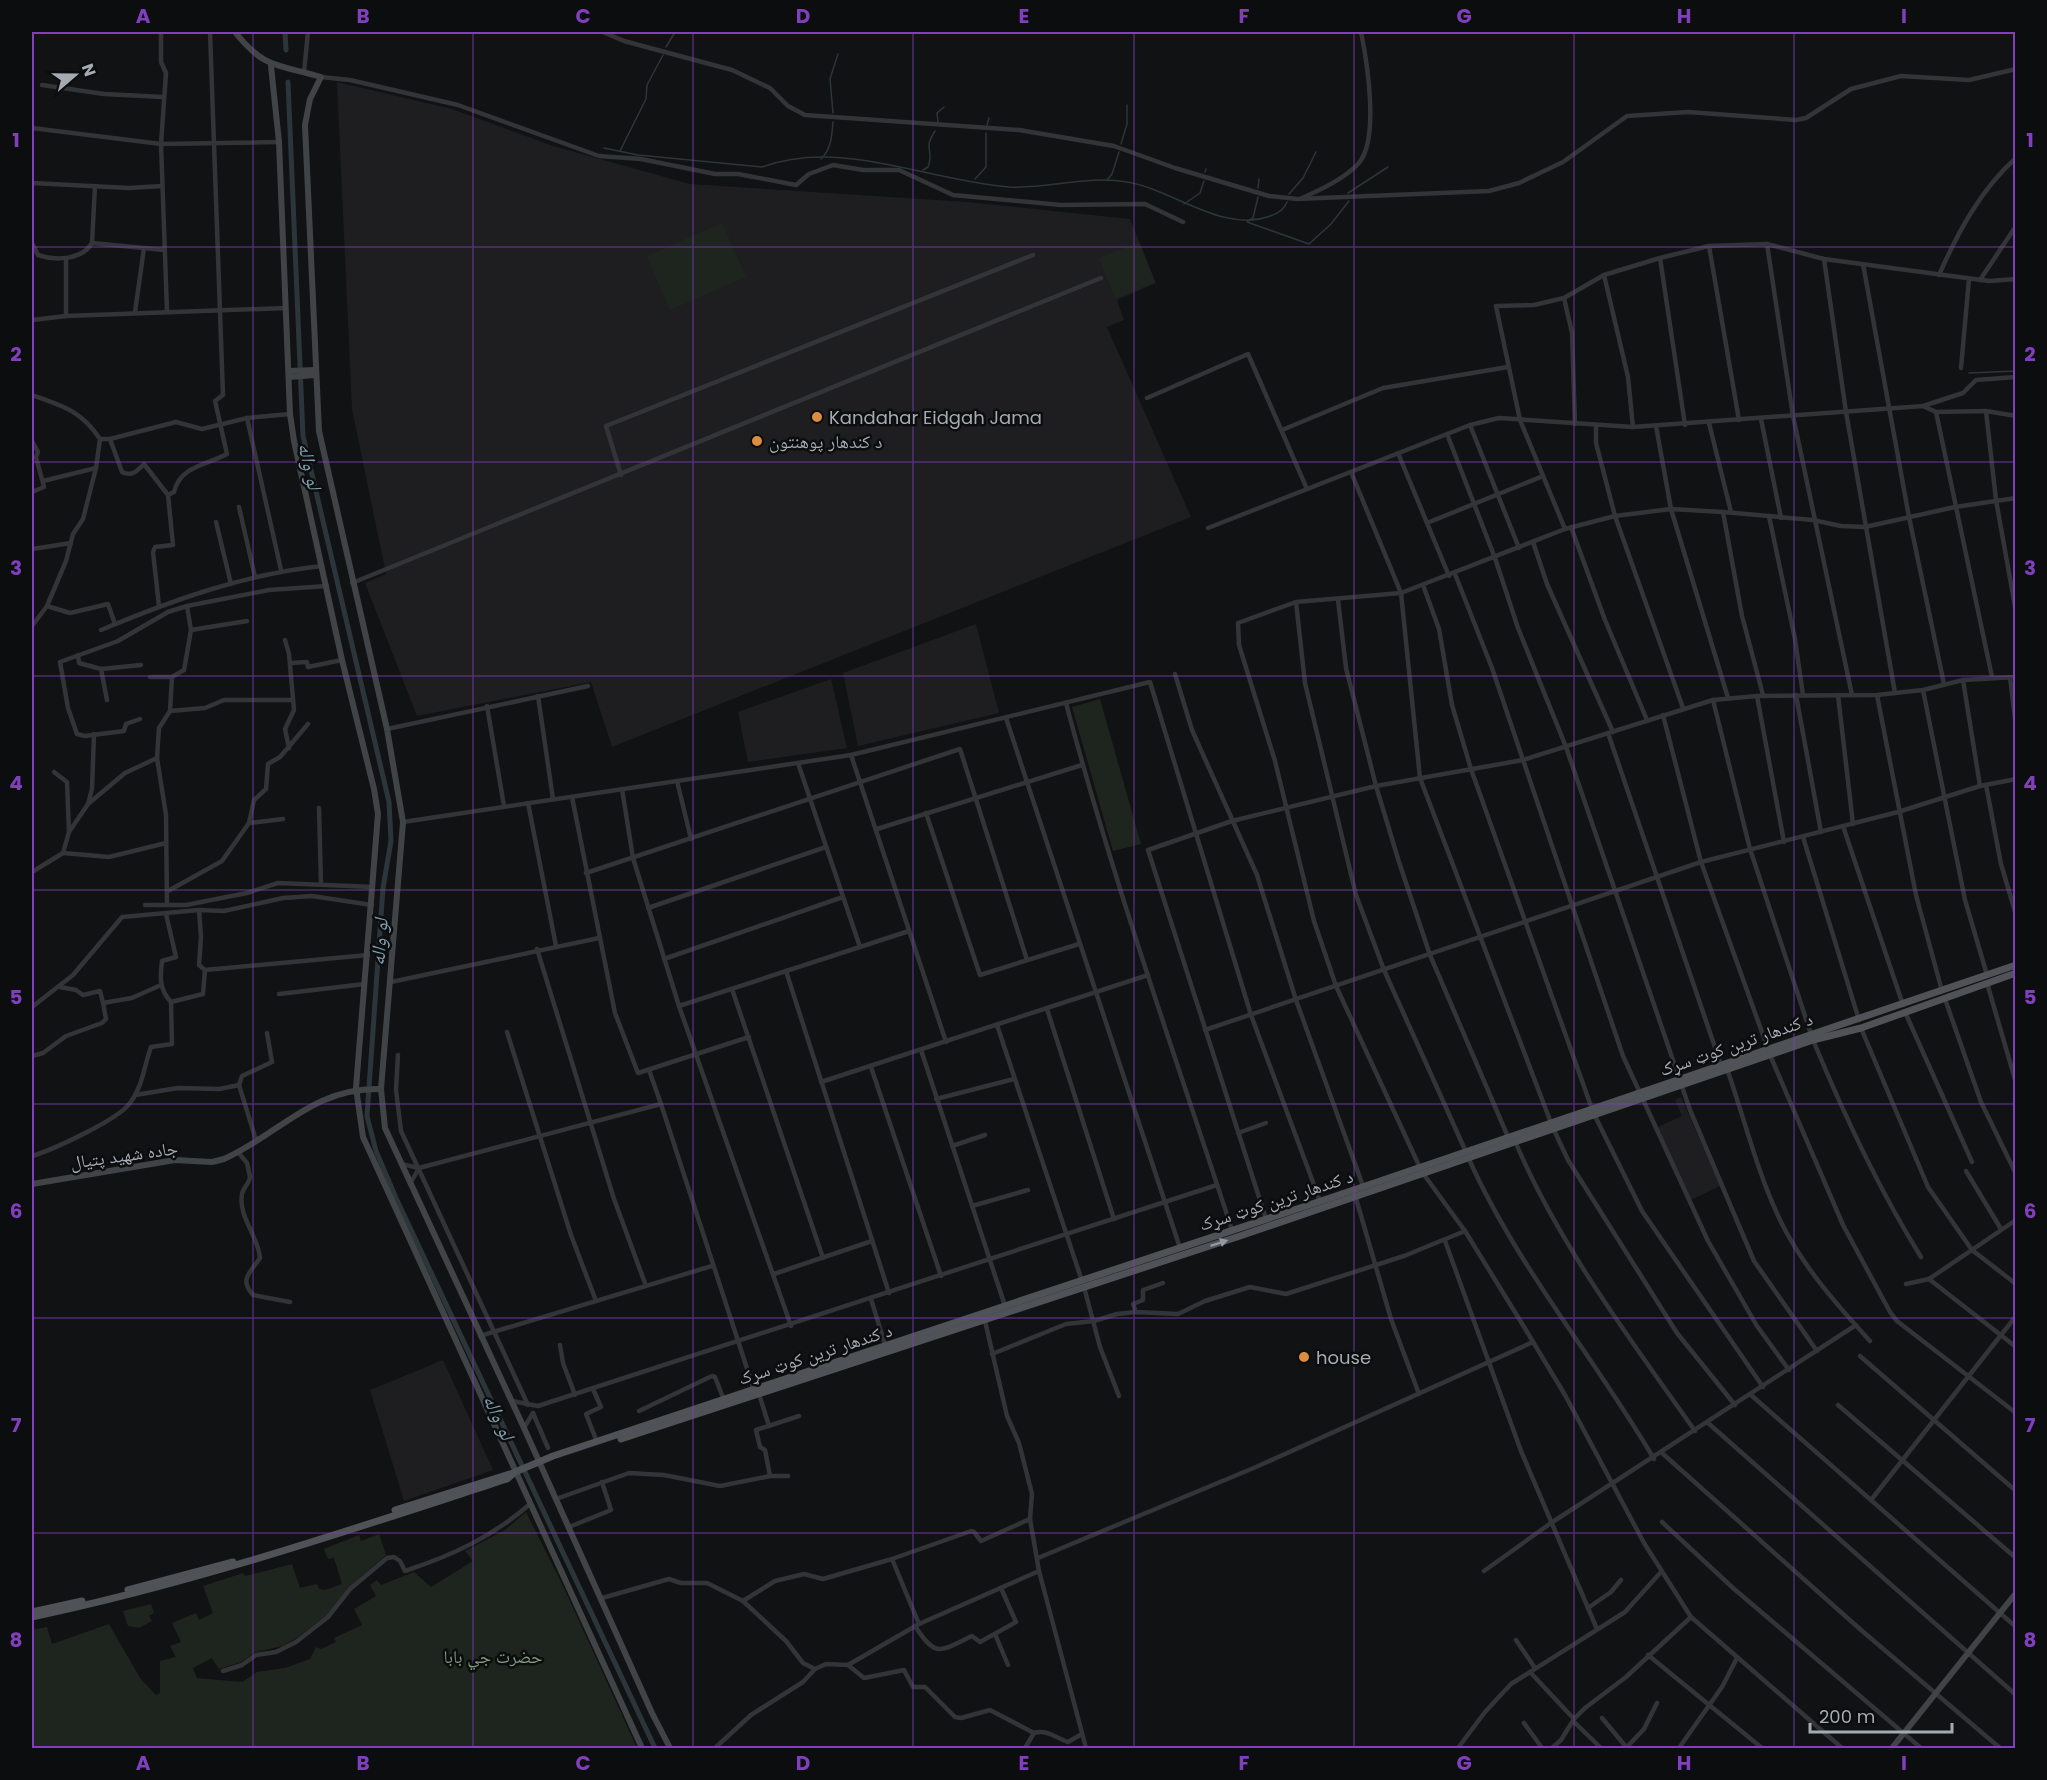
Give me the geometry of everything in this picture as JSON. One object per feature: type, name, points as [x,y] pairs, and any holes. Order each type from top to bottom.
[{"type":"main road","name":"د کندهار ترين کوټ سړک","points":[[539,1462],[554,1461],[887,1349],[1005,1306],[1083,1284],[1355,1195],[1593,1111],[1944,995],[2016,965]]},
{"type":"main road","name":"د کندهار ترين کوټ سړک","points":[[1987,979],[2016,973]]},
{"type":"main road","name":"د کندهار ترين کوټ سړک","points":[[887,1349],[985,1321],[1180,1248],[1232,1230],[1244,1230],[1266,1219],[1363,1186],[1421,1170]]},
{"type":"main road","name":"د کندهار ترين کوټ سړک","points":[[539,1462],[724,1400],[756,1392]]},
{"type":"main road","points":[[32,1617],[157,1586],[507,1479],[518,1471],[539,1462]]},
{"type":"main road","points":[[32,1612],[157,1586]]},
{"type":"street","points":[[161,32],[161,62],[166,71],[161,144],[167,311]]},
{"type":"street","points":[[168,495],[174,492],[176,483],[186,472],[227,454],[215,401],[223,395],[210,32]]},
{"type":"street","points":[[235,32],[246,46],[271,66],[321,77],[350,80],[458,105],[599,156],[641,159],[715,174],[738,174],[796,184],[809,174],[833,165],[863,170],[899,171],[953,195],[1061,205],[1145,204],[1183,222]]},
{"type":"street","points":[[304,72],[308,32],[314,32]]},
{"type":"street","points":[[603,32],[624,41],[732,70],[770,88],[788,106],[805,115],[1019,130],[1114,146],[1185,171],[1269,196],[1297,200],[1489,191],[1519,183],[1563,162],[1627,116],[1688,112],[1796,120],[1806,118],[1851,89],[1901,76],[1969,80],[2016,69]]},
{"type":"street","points":[[1297,200],[1319,190],[1359,163],[1369,138],[1371,116],[1361,32]]},
{"type":"street","points":[[271,66],[279,142],[290,414],[342,660],[375,789],[378,840],[365,984],[359,1088],[363,1137],[380,1179],[518,1471],[530,1504],[642,1749]]},
{"type":"street","points":[[321,77],[310,99],[305,125],[319,431],[387,729],[403,822],[391,982],[378,1089],[385,1128],[409,1185],[512,1401],[670,1749]]},
{"type":"street","points":[[42,85],[104,94],[163,97]]},
{"type":"street","points":[[32,128],[161,144],[279,142]]},
{"type":"street","points":[[1939,275],[1957,234],[2000,172],[2016,158]]},
{"type":"street","points":[[32,183],[162,186]]},
{"type":"street","points":[[32,243],[38,255],[66,258],[82,253],[92,243],[95,186]]},
{"type":"street","points":[[1980,280],[2016,226]]},
{"type":"street","points":[[92,243],[164,250]]},
{"type":"street","points":[[1647,720],[1568,528],[1520,420],[1496,306],[1534,304],[1564,298],[1604,275],[1709,246],[1767,244],[1824,259],[1970,279],[2016,279]]},
{"type":"street","points":[[1767,244],[1793,416],[1813,520],[1852,695]]},
{"type":"street","points":[[1709,246],[1739,420]]},
{"type":"street","points":[[135,312],[144,248]]},
{"type":"street","points":[[621,475],[606,426],[1033,255]]},
{"type":"street","points":[[66,258],[66,316]]},
{"type":"street","points":[[1660,258],[1685,424]]},
{"type":"street","points":[[1824,259],[1846,412],[1895,693]]},
{"type":"street","points":[[1863,264],[1909,517],[1944,684]]},
{"type":"street","points":[[1604,275],[1628,377],[1633,428]]},
{"type":"street","points":[[352,583],[1101,279]]},
{"type":"street","points":[[1961,368],[1970,279]]},
{"type":"street","points":[[1564,298],[1572,333],[1575,424]]},
{"type":"street","points":[[32,320],[135,312],[286,308]]},
{"type":"street","points":[[1147,398],[1248,354],[1307,489]]},
{"type":"street","points":[[1282,430],[1342,403],[1383,388],[1508,367]]},
{"type":"street","points":[[289,374],[315,373]]},
{"type":"street","points":[[1208,528],[1470,425],[1499,418],[1633,428],[1890,409],[1923,406],[1963,393],[1976,380],[2016,377]]},
{"type":"street","points":[[32,395],[69,409],[89,421],[100,439],[86,510],[47,606],[32,626]]},
{"type":"street","points":[[1923,406],[1936,412],[1986,411],[2016,416]]},
{"type":"street","points":[[1986,411],[1996,500],[2016,612]]},
{"type":"street","points":[[1936,412],[1992,677]]},
{"type":"street","points":[[100,439],[111,439],[176,422],[202,429],[247,418],[290,414]]},
{"type":"street","points":[[247,418],[281,570]]},
{"type":"street","points":[[1761,419],[1781,518]]},
{"type":"street","points":[[1709,423],[1731,512]]},
{"type":"street","points":[[1470,425],[1519,548]]},
{"type":"street","points":[[1656,426],[1671,509],[1728,698]]},
{"type":"street","points":[[1596,427],[1596,443],[1615,516],[1683,708]]},
{"type":"street","points":[[1447,434],[1495,558],[1518,628],[1566,747],[1680,1082],[1754,1261],[1818,1351]]},
{"type":"street","points":[[111,439],[122,472],[128,475],[135,473],[144,464],[168,495],[173,545],[155,547],[153,552],[159,606]]},
{"type":"street","points":[[32,441],[38,452],[36,457],[44,487],[32,492]]},
{"type":"street","points":[[1398,453],[1427,523],[1478,631],[1623,1056],[1708,1241],[1757,1326],[1789,1370]]},
{"type":"street","points":[[43,482],[96,468]]},
{"type":"street","points":[[1351,472],[1401,593],[1420,778],[1552,1125],[1568,1160],[1677,1333],[1735,1405]]},
{"type":"street","points":[[1427,523],[1543,476]]},
{"type":"street","points":[[1842,1749],[1691,1617],[1661,1572],[1533,1342],[1466,1231],[1421,1170],[1336,986],[1314,921],[1287,809],[1239,645],[1238,623],[1296,602],[1401,593],[1568,528],[1615,516],[1671,509],[1731,512],[1813,520],[1841,526],[1865,526],[1955,507],[2016,498]]},
{"type":"street","points":[[239,507],[255,577]]},
{"type":"street","points":[[1723,512],[1742,616],[1760,695],[1784,842]]},
{"type":"street","points":[[1769,516],[1795,639],[1803,695]]},
{"type":"street","points":[[216,522],[231,584]]},
{"type":"street","points":[[1533,542],[1547,584],[1611,732],[1658,878],[1772,1201],[1783,1226],[1806,1264],[1870,1341]]},
{"type":"street","points":[[32,549],[71,543]]},
{"type":"street","points":[[101,630],[159,606],[255,577],[281,570],[322,566]]},
{"type":"street","points":[[1423,585],[1439,629],[1452,705],[1471,769],[1593,1111],[1642,1211],[1763,1387]]},
{"type":"street","points":[[140,719],[126,723],[124,731],[76,733],[65,693],[60,662],[118,641],[168,612],[187,606],[269,590],[327,586]]},
{"type":"street","points":[[1338,600],[1346,668],[1376,786],[1430,954],[1525,1165],[1573,1248],[1643,1357],[1695,1431]]},
{"type":"street","points":[[1296,602],[1305,683],[1356,895],[1384,970],[1488,1202],[1551,1303],[1619,1400],[1653,1459]]},
{"type":"street","points":[[47,606],[70,614],[108,604],[115,624]]},
{"type":"street","points":[[150,677],[172,677],[184,670],[191,630],[187,606]]},
{"type":"street","points":[[191,630],[248,621]]},
{"type":"street","points":[[285,640],[290,663],[293,716],[285,729],[289,748]]},
{"type":"street","points":[[78,655],[79,663],[101,669],[141,665]]},
{"type":"street","points":[[290,663],[307,662],[308,667],[342,660]]},
{"type":"street","points":[[101,669],[106,700]]},
{"type":"street","points":[[1175,674],[1192,730],[1257,874],[1296,1000],[1363,1186]]},
{"type":"street","points":[[167,905],[166,815],[157,758],[159,728],[170,711],[172,677]]},
{"type":"street","points":[[1266,1219],[1148,850],[1232,821],[1376,786],[1523,760],[1713,700],[1760,695],[1877,695],[1923,690],[1963,680],[2013,677],[2016,727]]},
{"type":"street","points":[[1963,680],[1983,785],[2001,864],[2016,915]]},
{"type":"street","points":[[403,822],[851,755],[1150,682],[1251,1015],[1320,1201]]},
{"type":"street","points":[[387,729],[588,686]]},
{"type":"street","points":[[1923,690],[1965,900],[2016,1083]]},
{"type":"street","points":[[1796,695],[1821,832]]},
{"type":"street","points":[[1838,695],[1853,824]]},
{"type":"street","points":[[1877,695],[1916,895],[1944,995],[1981,1102],[2016,1174]]},
{"type":"street","points":[[537,696],[553,799]]},
{"type":"street","points":[[170,711],[205,708],[224,700],[292,699]]},
{"type":"street","points":[[1713,700],[1750,849],[1812,1037],[1849,1126],[1878,1185],[1921,1257]]},
{"type":"street","points":[[1066,703],[1148,975],[1232,1230]]},
{"type":"street","points":[[487,706],[504,806]]},
{"type":"street","points":[[1663,715],[1701,862],[1769,1052],[1843,1225],[1882,1299],[1897,1321],[2016,1413]]},
{"type":"street","points":[[1006,718],[1163,1203],[1180,1248]]},
{"type":"street","points":[[168,891],[222,861],[249,823],[254,800],[267,786],[268,764],[289,748],[308,724]]},
{"type":"street","points":[[88,804],[92,789],[93,734]]},
{"type":"street","points":[[586,873],[960,748],[1027,960]]},
{"type":"street","points":[[851,755],[946,1042]]},
{"type":"street","points":[[63,853],[69,832],[88,804],[125,773],[157,758]]},
{"type":"street","points":[[798,763],[860,947]]},
{"type":"street","points":[[877,829],[1025,781],[1083,765]]},
{"type":"street","points":[[54,772],[67,782],[69,832]]},
{"type":"street","points":[[1205,1030],[1701,862],[1898,812],[1983,785],[2016,778]]},
{"type":"street","points":[[677,781],[692,839]]},
{"type":"street","points":[[622,789],[633,858],[648,908],[679,1006],[791,1326]]},
{"type":"street","points":[[572,796],[615,1013],[638,1071],[649,1070],[749,1037]]},
{"type":"street","points":[[528,803],[556,946]]},
{"type":"street","points":[[318,807],[321,884]]},
{"type":"street","points":[[926,813],[980,975],[1079,944]]},
{"type":"street","points":[[249,823],[283,819]]},
{"type":"street","points":[[1843,826],[1904,1008],[1972,1162]]},
{"type":"street","points":[[1803,837],[1860,1024],[1928,1187],[1972,1250],[2016,1284]]},
{"type":"street","points":[[32,872],[63,853],[109,857],[166,843]]},
{"type":"street","points":[[648,908],[826,848]]},
{"type":"street","points":[[145,905],[186,905],[247,893],[278,883],[373,887]]},
{"type":"street","points":[[32,1007],[43,996],[60,987],[94,953],[122,917],[199,910],[224,911],[274,899],[312,897],[372,905]]},
{"type":"street","points":[[664,958],[843,897]]},
{"type":"street","points":[[199,910],[201,937],[199,965],[205,970],[368,955]]},
{"type":"street","points":[[32,1156],[108,1120],[129,1105],[143,1079],[151,1047],[172,1044],[171,1002],[164,994],[161,985],[162,961],[176,955],[166,914]]},
{"type":"street","points":[[679,1006],[909,931]]},
{"type":"street","points":[[391,982],[537,949],[599,938]]},
{"type":"street","points":[[537,949],[614,1198],[646,1286]]},
{"type":"street","points":[[171,1002],[203,994],[205,970]]},
{"type":"street","points":[[786,971],[889,1293]]},
{"type":"street","points":[[821,1082],[1148,975]]},
{"type":"street","points":[[279,994],[365,984]]},
{"type":"street","points":[[103,1003],[132,998],[161,985]]},
{"type":"street","points":[[32,1056],[43,1053],[66,1036],[102,1023],[106,1019],[100,991],[83,995],[76,990],[60,987]]},
{"type":"street","points":[[732,989],[823,1258]]},
{"type":"street","points":[[1047,1009],[1114,1219]]},
{"type":"street","points":[[997,1026],[1119,1396]]},
{"type":"street","points":[[507,1032],[571,1235],[596,1301]]},
{"type":"street","points":[[256,1140],[239,1085],[242,1076],[272,1062],[267,1033]]},
{"type":"street","points":[[921,1050],[1005,1306]]},
{"type":"street","points":[[398,1055],[397,1119],[528,1405]]},
{"type":"street","points":[[872,1067],[941,1276]]},
{"type":"street","points":[[649,1070],[712,1266],[769,1426]]},
{"type":"street","points":[[936,1099],[1014,1079]]},
{"type":"street","points":[[135,1095],[178,1088],[219,1089],[239,1085]]},
{"type":"street","name":"جاده شهید پتیال","points":[[32,1184],[175,1160],[212,1162],[238,1152],[306,1107],[359,1088],[378,1089]]},
{"type":"street","points":[[400,1164],[419,1168],[661,1104]]},
{"type":"street","points":[[1238,1133],[1266,1123]]},
{"type":"street","points":[[952,1146],[985,1135]]},
{"type":"street","points":[[238,1152],[247,1163],[250,1178],[242,1192],[240,1206],[255,1236],[260,1258],[248,1272],[245,1281],[247,1289],[253,1295],[290,1302]]},
{"type":"street","points":[[409,1185],[419,1168]]},
{"type":"street","points":[[1966,1172],[2001,1229]]},
{"type":"street","points":[[512,1401],[538,1406],[575,1395],[1217,1185]]},
{"type":"street","points":[[972,1206],[1028,1190]]},
{"type":"street","points":[[1355,1195],[1375,1266],[1419,1395]]},
{"type":"street","points":[[1906,1284],[1929,1279],[2016,1220]]},
{"type":"street","points":[[992,1354],[1066,1324],[1136,1312],[1178,1314],[1205,1301],[1250,1287],[1286,1294],[1375,1266],[1466,1231]]},
{"type":"street","points":[[774,1274],[872,1241]]},
{"type":"street","points":[[1445,1241],[1517,1440],[1597,1629]]},
{"type":"street","points":[[480,1336],[712,1266]]},
{"type":"street","points":[[1929,1279],[2016,1347]]},
{"type":"street","points":[[1136,1312],[1134,1304],[1143,1300],[1143,1290],[1163,1282]]},
{"type":"street","points":[[871,1299],[887,1349]]},
{"type":"street","points":[[1871,1500],[1967,1375],[2016,1316]]},
{"type":"street","points":[[985,1321],[1007,1416],[1018,1443],[1032,1494],[1030,1519],[1040,1572],[1086,1749]]},
{"type":"street","points":[[1484,1572],[1551,1523],[1856,1326]]},
{"type":"street","points":[[1038,1558],[1419,1395],[1533,1342]]},
{"type":"street","points":[[560,1345],[563,1364],[575,1395]]},
{"type":"street","points":[[1860,1356],[2016,1491]]},
{"type":"street","points":[[639,1411],[712,1376],[715,1377],[724,1400]]},
{"type":"street","points":[[593,1389],[601,1407],[586,1414],[597,1442]]},
{"type":"street","points":[[1751,1395],[2016,1626]]},
{"type":"street","points":[[1838,1405],[2016,1558]]},
{"type":"street","points":[[524,1428],[538,1406]]},
{"type":"street","points":[[533,1413],[548,1448]]},
{"type":"street","points":[[770,1476],[765,1450],[760,1447],[756,1432],[799,1416]]},
{"type":"street","points":[[1708,1423],[2016,1695]]},
{"type":"street","points":[[1662,1453],[2000,1749]]},
{"type":"street","points":[[556,1499],[628,1473],[664,1475],[720,1486],[770,1476],[788,1476]]},
{"type":"street","points":[[569,1527],[611,1510],[602,1482]]},
{"type":"street","points":[[223,1671],[242,1665],[256,1655],[276,1652],[296,1642],[328,1617],[350,1589],[387,1558],[394,1557],[400,1561],[405,1571],[440,1559],[503,1528],[530,1504]]},
{"type":"street","points":[[743,1601],[775,1581],[798,1575],[823,1579],[892,1559],[970,1532],[974,1532],[981,1541],[1030,1519]]},
{"type":"street","points":[[1662,1522],[1730,1585],[1922,1749]]},
{"type":"street","points":[[892,1559],[917,1625],[928,1646],[935,1650],[947,1648],[972,1636],[980,1642],[1017,1620],[1001,1588]]},
{"type":"street","points":[[715,1749],[751,1715],[803,1682],[815,1669],[826,1664],[848,1665],[917,1625],[1040,1572]]},
{"type":"street","points":[[1458,1749],[1485,1712],[1512,1684],[1625,1612],[1661,1572]]},
{"type":"street","points":[[602,1598],[669,1579],[681,1583],[707,1583],[743,1601],[786,1641],[803,1663],[815,1669]]},
{"type":"street","points":[[1588,1608],[1611,1592],[1621,1580]]},
{"type":"street","points":[[1892,1749],[2016,1593]]},
{"type":"street","points":[[1552,1749],[1574,1720],[1626,1677],[1691,1617]]},
{"type":"street","points":[[995,1634],[1008,1665]]},
{"type":"street","points":[[1516,1640],[1535,1668]]},
{"type":"street","points":[[1648,1655],[1762,1749]]},
{"type":"street","points":[[1680,1748],[1709,1706],[1737,1658]]},
{"type":"street","points":[[848,1665],[864,1678],[904,1670],[913,1687],[925,1688],[955,1717],[961,1718],[990,1710],[1034,1733],[1051,1733],[1068,1742],[1082,1734]]},
{"type":"street","points":[[1530,1672],[1601,1749]]},
{"type":"street","points":[[1602,1718],[1627,1748],[1644,1729],[1657,1703]]},
{"type":"street","points":[[1524,1723],[1542,1749]]},
{"type":"street","points":[[1025,1749],[1034,1733]]},
{"type":"shaded area","name":"د کندهار پوهنتون","points":[[337,82],[452,109],[553,146],[690,184],[968,202],[1130,219],[1156,283],[1117,300],[1124,320],[1107,327],[1191,517],[612,747],[591,682],[417,716],[365,583],[386,574],[352,409]]},
{"type":"shaded area","points":[[976,624],[999,713],[858,746],[843,673]]},
{"type":"shaded area","points":[[831,679],[847,748],[748,762],[738,712]]},
{"type":"shaded area","points":[[1681,1097],[1720,1186],[1691,1200],[1658,1127],[1682,1116],[1675,1100]]},
{"type":"shaded area","points":[[443,1360],[493,1470],[404,1501],[370,1390]]},
{"type":"green space","points":[[722,223],[746,277],[670,310],[647,256]]},
{"type":"green space","points":[[1139,242],[1155,282],[1115,299],[1099,258]]},
{"type":"green space","points":[[1100,699],[1141,844],[1113,851],[1072,707]]},
{"type":"green space","name":"حضرت جي بابا","points":[[526,1512],[564,1588],[637,1748],[32,1748],[32,1630],[47,1627],[52,1644],[109,1624],[140,1678],[156,1695],[160,1693],[160,1661],[176,1657],[170,1646],[181,1642],[172,1623],[196,1613],[199,1620],[213,1613],[203,1586],[243,1573],[245,1576],[292,1564],[300,1588],[317,1584],[319,1589],[325,1590],[342,1584],[334,1558],[328,1559],[324,1549],[359,1535],[361,1541],[379,1534],[386,1555],[348,1588],[326,1616],[295,1639],[282,1646],[256,1652],[241,1662],[219,1669],[212,1658],[193,1668],[197,1678],[242,1682],[257,1672],[285,1668],[310,1659],[316,1647],[321,1649],[336,1642],[334,1638],[362,1625],[354,1609],[376,1596],[370,1585],[377,1580],[381,1585],[414,1572],[431,1587],[473,1561],[465,1551],[505,1530]]},
{"type":"green space","points":[[151,1604],[154,1613],[149,1616],[152,1621],[139,1628],[128,1626],[123,1611]]},
{"type":"waterway","points":[[285,32],[286,50]]},
{"type":"waterway","points":[[666,47],[675,32]]},
{"type":"waterway","points":[[833,113],[830,79],[838,54]]},
{"type":"waterway","points":[[620,151],[646,99],[647,85],[663,55]]},
{"type":"waterway","name":"لو واله","points":[[288,82],[303,436],[389,802],[391,841],[383,888],[367,1116],[376,1151],[396,1198],[655,1748]]},
{"type":"waterway","points":[[1121,144],[1127,124],[1127,105]]},
{"type":"waterway","points":[[938,122],[937,113],[944,107]]},
{"type":"waterway","points":[[987,125],[989,118]]},
{"type":"waterway","points":[[821,159],[829,147],[833,122]]},
{"type":"waterway","points":[[923,170],[928,167],[930,161],[929,143],[935,131]]},
{"type":"waterway","points":[[975,179],[986,167],[986,133]]},
{"type":"waterway","points":[[604,148],[638,155],[762,167],[793,159],[823,157],[854,159],[1009,187],[1112,180],[1144,186],[1216,215],[1234,219],[1252,220],[1273,215],[1278,213],[1287,202]]},
{"type":"waterway","points":[[1107,180],[1112,174],[1119,152]]},
{"type":"waterway","points":[[1289,194],[1303,178],[1316,152]]},
{"type":"waterway","points":[[1348,193],[1388,167]]},
{"type":"waterway","points":[[1258,188],[1259,179]]},
{"type":"waterway","points":[[1184,204],[1200,193],[1204,181]]},
{"type":"waterway","points":[[1248,221],[1253,218],[1258,197]]},
{"type":"waterway","points":[[1247,222],[1309,244],[1331,224],[1349,201]]},
{"type":"waterway","points":[[1969,373],[2016,371]]},
{"type":"place","name":"Kandahar Eidgah Jama","points":[[817,417]]},
{"type":"place","name":"د کندهار پوهنتون","points":[[757,441]]},
{"type":"place","name":"house","points":[[1304,1357]]}]
